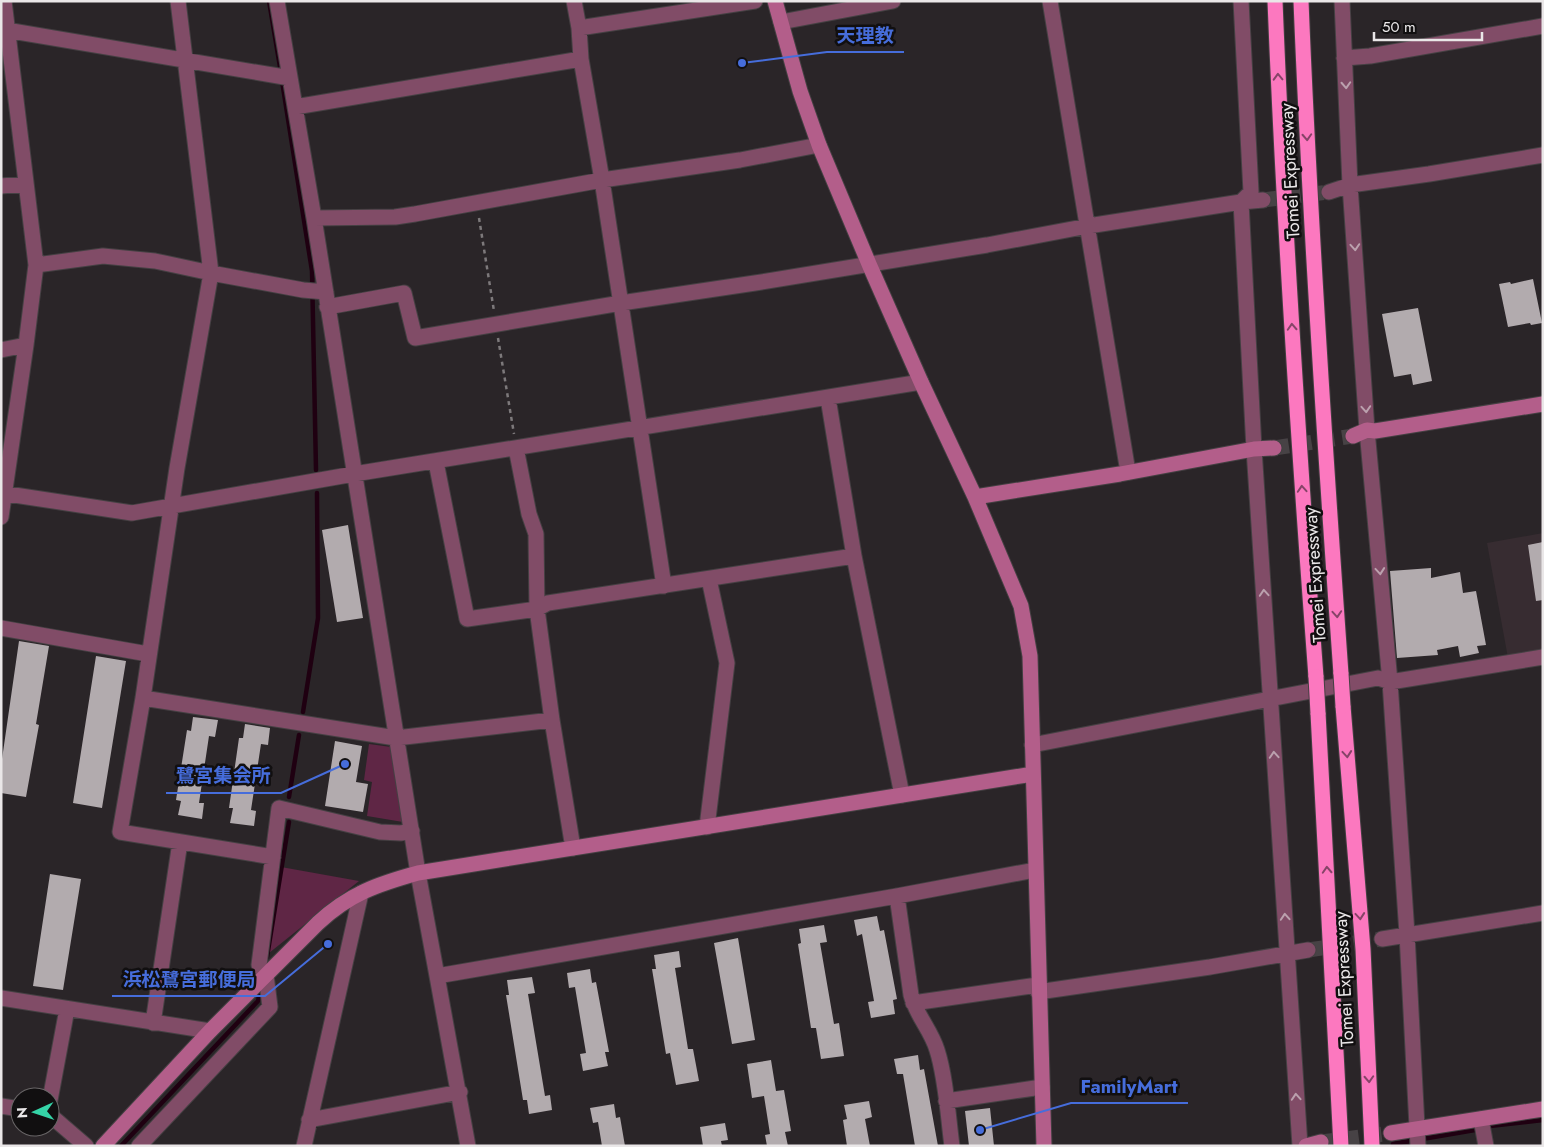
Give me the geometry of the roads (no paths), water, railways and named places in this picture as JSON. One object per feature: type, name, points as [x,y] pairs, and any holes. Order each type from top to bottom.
[{"type":"highway","name":"Tomei Expressway","points":[[1275,1],[1300,461],[1316,677],[1341,1146]]},
{"type":"highway","name":"Tomei Expressway","points":[[1301,1],[1306,121],[1343,706],[1363,949],[1372,1146]]},
{"type":"street","points":[[1,517],[36,264],[5,28],[4,1]]},
{"type":"street","points":[[178,1],[211,274],[177,468],[143,698],[120,832],[273,857]]},
{"type":"street","points":[[277,1],[285,78],[295,106],[314,218],[324,297],[418,874],[460,1092],[468,1146]]},
{"type":"street","points":[[574,1],[579,28],[581,59],[602,180],[664,586]]},
{"type":"street","points":[[579,28],[755,1]]},
{"type":"street","points":[[775,1],[800,91],[819,145],[869,264],[921,382],[975,497],[1021,606],[1030,656],[1044,1146]]},
{"type":"street","points":[[780,22],[893,1]]},
{"type":"street","points":[[1050,1],[1128,472]]},
{"type":"street","points":[[1241,1],[1250,192],[1241,202],[1254,449],[1300,1146]]},
{"type":"street","points":[[1342,1],[1350,185],[1367,430],[1390,682],[1407,934],[1418,1146]]},
{"type":"street","points":[[1344,58],[1370,56],[1543,26]]},
{"type":"street","points":[[5,28],[285,78]]},
{"type":"street","points":[[295,106],[581,59]]},
{"type":"street","points":[[314,218],[395,217],[602,180],[740,160],[819,145]]},
{"type":"street","points":[[1329,192],[1350,185],[1429,174],[1543,154]]},
{"type":"street","points":[[1,186],[25,184]]},
{"type":"street","points":[[36,264],[103,256],[155,261],[211,274],[303,290],[324,297],[404,293],[415,338],[621,303],[754,284],[988,245],[1088,226],[1263,200]]},
{"type":"street","points":[[1,350],[26,345]]},
{"type":"street","points":[[3,494],[132,512],[921,382]]},
{"type":"street","points":[[828,398],[854,556],[902,795]]},
{"type":"street","points":[[1353,436],[1367,430],[1375,432],[1543,404]]},
{"type":"street","points":[[516,448],[528,514],[536,534],[537,610],[552,720],[573,848]]},
{"type":"street","points":[[975,497],[1254,449],[1274,448]]},
{"type":"street","points":[[436,462],[467,619],[537,610],[548,603],[854,556]]},
{"type":"street","points":[[707,827],[727,663],[709,579]]},
{"type":"street","points":[[1,628],[148,654]]},
{"type":"street","points":[[1032,745],[1378,678],[1390,682],[1543,657]]},
{"type":"street","points":[[143,698],[396,738],[552,720]]},
{"type":"street","points":[[103,1146],[210,1031],[252,990],[264,973],[335,907],[388,881],[418,874],[573,848],[1033,774]]},
{"type":"street","points":[[138,1146],[270,1006],[264,973],[273,857],[279,808],[380,832],[400,833],[412,831]]},
{"type":"street","points":[[153,1023],[180,842]]},
{"type":"street","points":[[437,976],[897,896],[1035,870]]},
{"type":"street","points":[[304,1146],[361,893]]},
{"type":"street","points":[[897,896],[913,1004],[932,1035],[938,1052],[952,1146]]},
{"type":"street","points":[[1382,939],[1543,913]]},
{"type":"street","points":[[913,1004],[1308,950]]},
{"type":"street","points":[[1,998],[210,1031]]},
{"type":"street","points":[[52,1087],[66,1009]]},
{"type":"street","points":[[946,1101],[1042,1087]]},
{"type":"street","points":[[309,1120],[460,1092]]},
{"type":"street","points":[[1391,1134],[1543,1109]]},
{"type":"street","points":[[1482,1118],[1486,1146]]},
{"type":"street","points":[[60,1124],[86,1146]]},
{"type":"street","points":[[1306,1146],[1321,1142]]},
{"type":"waterway","points":[[269,1],[281,73]]},
{"type":"waterway","points":[[282,81],[312,271],[316,470]]},
{"type":"waterway","points":[[303,712],[318,618],[317,493]]},
{"type":"waterway","points":[[289,797],[299,735]]},
{"type":"waterway","points":[[267,957],[289,822]]},
{"type":"waterway","points":[[121,1146],[258,1001],[261,987]]},
{"type":"waterway","points":[[1490,1126],[1543,1120]]},
{"type":"waterway","points":[[1393,1144],[1475,1130]]},
{"type":"tunnel","points":[[1263,200],[1329,192]]},
{"type":"tunnel","points":[[1274,448],[1353,436]]},
{"type":"tunnel","points":[[1308,950],[1382,939]]},
{"type":"tunnel","points":[[1321,1142],[1391,1133]]},
{"type":"place","name":"天理教","points":[[742,63]]},
{"type":"place","name":"鷺宮集会所","points":[[345,764]]},
{"type":"place","name":"浜松鷺宮郵便局","points":[[328,944]]},
{"type":"place","name":"FamilyMart","points":[[980,1130]]}]
